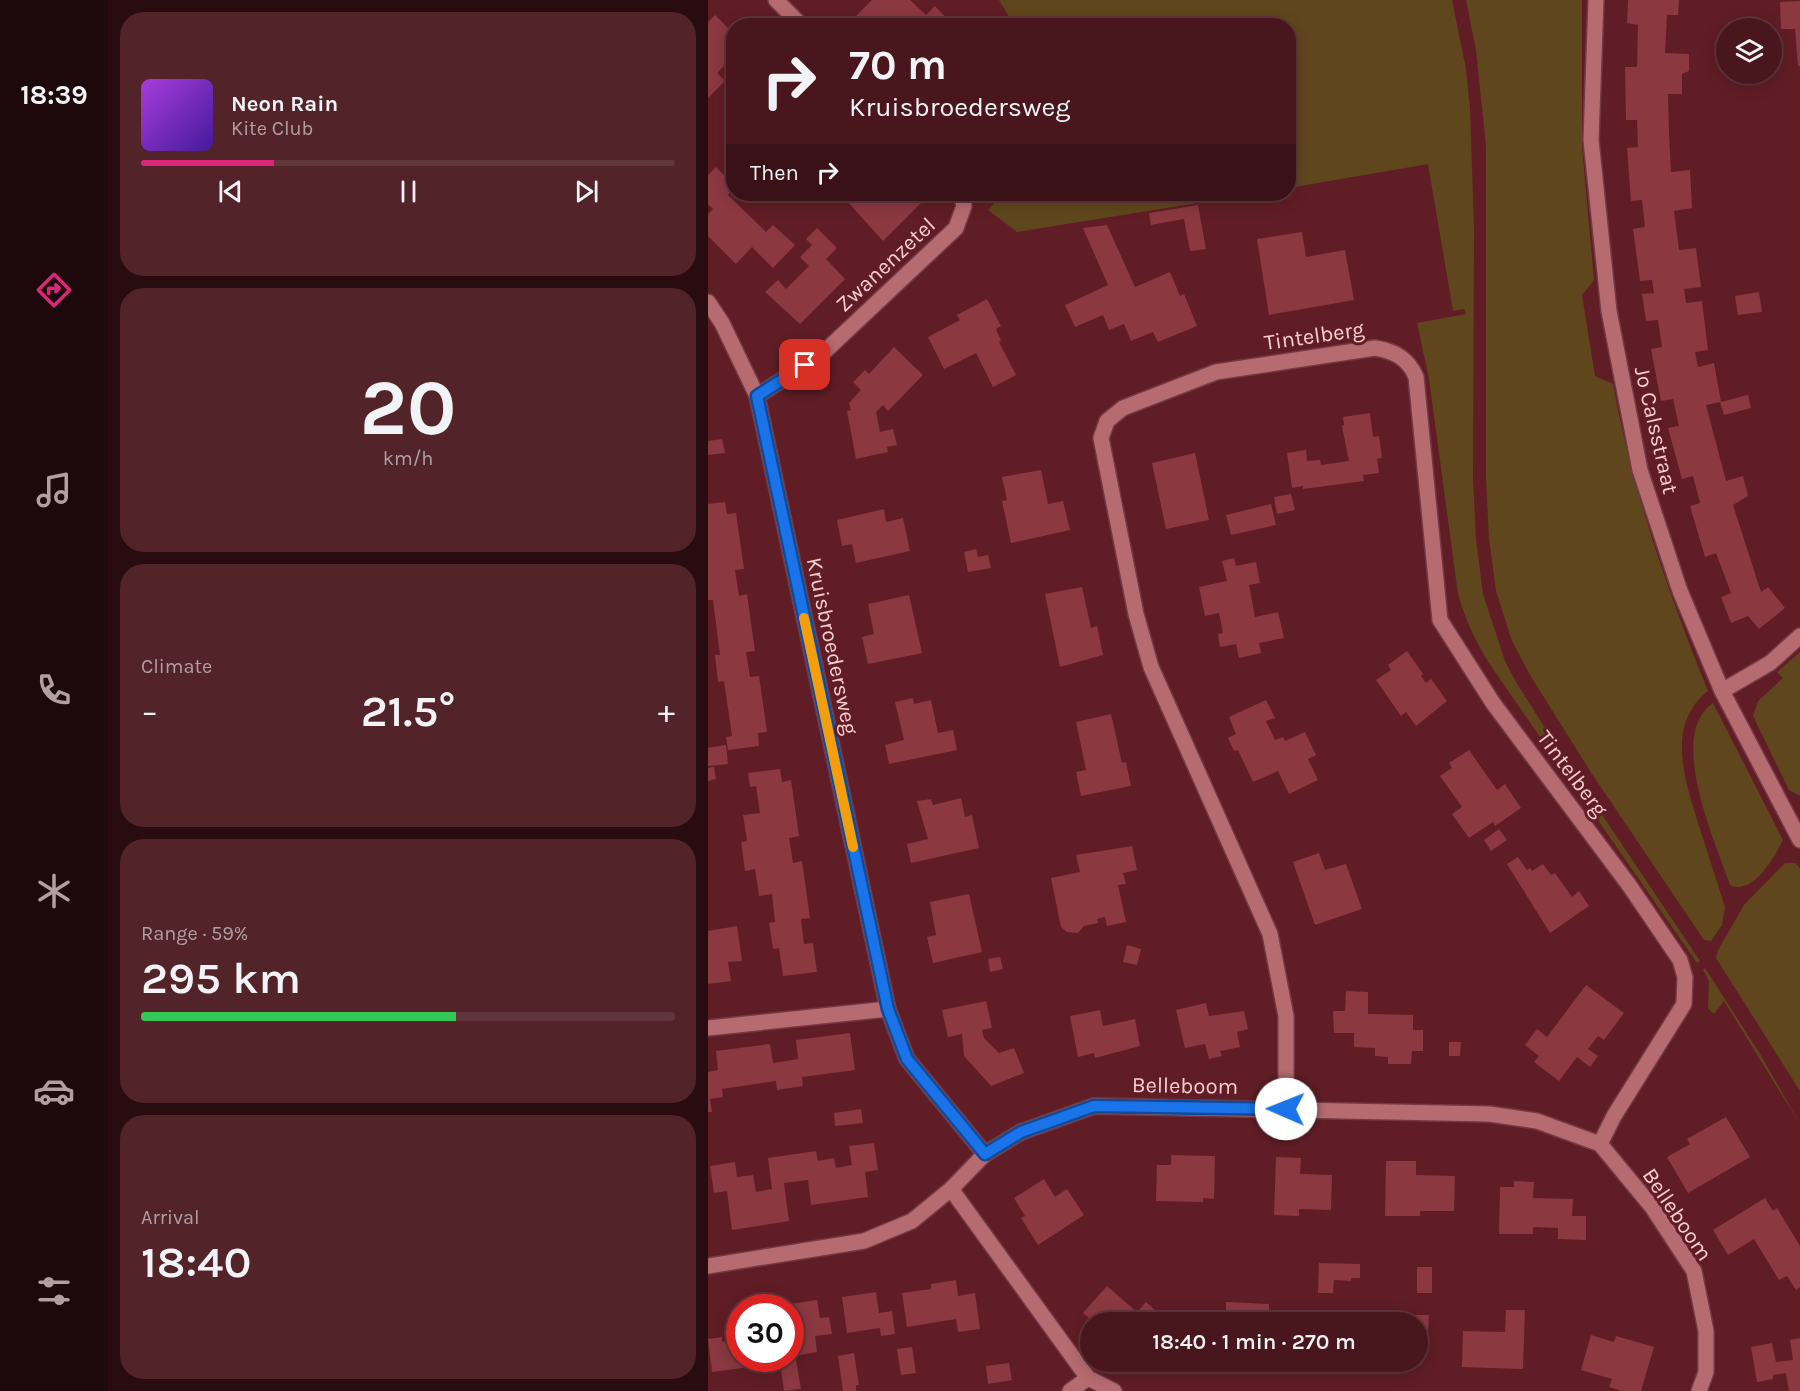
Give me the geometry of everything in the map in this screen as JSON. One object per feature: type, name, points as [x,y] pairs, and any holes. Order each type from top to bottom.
[{"type":"street","points":[[776,0],[794,18]]},
{"type":"street","name":"Jo Calsstraat","points":[[1596,0],[1591,140],[1609,311],[1640,470],[1680,591],[1722,691],[1798,829]]},
{"type":"street","name":"Zwanenzetel","points":[[757,396],[821,355],[956,228],[964,206],[963,201]]},
{"type":"street","name":"Kruisbroedersweg","points":[[708,302],[722,322],[757,396],[888,1009],[907,1059],[985,1154]]},
{"type":"street","name":"Tintelberg","points":[[1286,1109],[1286,1016],[1270,934],[1151,667],[1134,603],[1101,438],[1107,422],[1123,408],[1216,372],[1374,348],[1390,351],[1402,358],[1416,377],[1440,620],[1493,703],[1629,885],[1680,960],[1685,977],[1684,1004],[1614,1116],[1600,1144]]},
{"type":"street","points":[[1722,691],[1770,663],[1800,636]]},
{"type":"street","points":[[708,1028],[888,1009]]},
{"type":"street","name":"Belleboom","points":[[708,1266],[864,1241],[912,1221],[951,1189],[985,1154],[1021,1132],[1094,1106],[1489,1114],[1537,1120],[1600,1144],[1652,1207],[1694,1271],[1706,1331],[1706,1372],[1700,1391]]},
{"type":"street","points":[[951,1189],[1088,1377],[1114,1391]]},
{"type":"street","points":[[1070,1391],[1088,1377]]},
{"type":"shaded area","points":[[999,0],[1452,0],[1466,69],[1470,108],[1474,229],[1473,478],[1476,539],[1483,594],[1505,661],[1516,682],[1700,961],[1697,963],[1493,669],[1472,633],[1461,604],[1429,379],[1417,323],[1466,314],[1464,309],[1453,311],[1428,164],[1296,187],[1296,18],[1010,18]]},
{"type":"shaded area","points":[[1466,0],[1582,0],[1582,147],[1594,280],[1582,295],[1595,376],[1613,384],[1641,502],[1679,616],[1708,691],[1694,705],[1686,721],[1682,739],[1682,758],[1690,796],[1725,907],[1722,925],[1711,941],[1704,940],[1592,774],[1530,675],[1512,641],[1496,591],[1489,538],[1486,479],[1486,146],[1476,50]]},
{"type":"shaded area","points":[[996,201],[1210,201],[1017,232],[988,210]]},
{"type":"shaded area","points":[[1800,652],[1800,796],[1789,790],[1753,716],[1758,701],[1783,678],[1777,672]]},
{"type":"shaded area","points":[[1713,703],[1783,840],[1762,873],[1747,885],[1739,887],[1730,885],[1706,817],[1694,764],[1694,739],[1700,718]]},
{"type":"shaded area","points":[[1785,863],[1796,863],[1800,869],[1800,1091],[1716,958],[1718,950],[1744,905]]},
{"type":"shaded area","points":[[1705,968],[1760,1054],[1800,1124],[1724,1001],[1714,1014],[1708,1008],[1709,981],[1703,970]]},
{"type":"building","points":[[872,0],[910,0],[926,15],[935,6],[946,18],[856,18]]},
{"type":"building","points":[[1628,0],[1679,0],[1678,15],[1667,15],[1665,53],[1689,54],[1689,71],[1682,74],[1682,94],[1668,94],[1671,172],[1690,170],[1692,208],[1674,211],[1679,250],[1696,248],[1701,287],[1684,289],[1686,303],[1702,301],[1708,350],[1695,352],[1698,367],[1714,363],[1721,402],[1748,395],[1751,408],[1724,415],[1720,402],[1706,405],[1726,481],[1743,476],[1748,496],[1733,505],[1761,592],[1768,587],[1785,608],[1759,629],[1748,616],[1731,623],[1721,597],[1731,593],[1716,553],[1705,557],[1690,506],[1700,503],[1693,476],[1682,479],[1668,428],[1679,426],[1673,399],[1661,401],[1651,349],[1662,347],[1658,320],[1646,321],[1642,294],[1654,293],[1652,280],[1640,281],[1633,229],[1645,227],[1642,200],[1631,201],[1627,148],[1638,147],[1637,120],[1626,120],[1625,67],[1637,67],[1638,25],[1627,23]]},
{"type":"building","points":[[1800,1],[1800,66],[1798,66],[1795,29],[1782,29],[1780,2]]},
{"type":"building","points":[[715,15],[726,26],[726,64],[717,73],[725,81],[708,98],[708,22]]},
{"type":"building","points":[[716,167],[726,177],[726,201],[734,201],[766,232],[773,225],[795,245],[773,268],[752,247],[736,264],[708,236],[708,214],[713,209],[708,204],[708,175]]},
{"type":"building","points":[[847,201],[923,201],[883,241]]},
{"type":"building","points":[[1198,205],[1206,249],[1190,251],[1184,219],[1151,225],[1149,213]]},
{"type":"building","points":[[1107,225],[1135,287],[1170,272],[1180,296],[1184,294],[1197,326],[1158,342],[1153,332],[1131,341],[1124,324],[1109,330],[1103,315],[1075,327],[1065,305],[1108,285],[1083,228]]},
{"type":"building","points":[[817,228],[837,248],[826,259],[845,279],[800,324],[765,292],[778,280],[786,289],[809,266],[800,257],[812,245],[806,239]]},
{"type":"building","points":[[1302,232],[1306,257],[1345,250],[1354,300],[1269,315],[1257,239]]},
{"type":"building","points":[[1759,292],[1762,312],[1738,315],[1735,296]]},
{"type":"building","points":[[987,299],[1001,326],[996,329],[1001,341],[999,342],[1016,375],[993,387],[976,353],[944,369],[928,337],[960,320],[957,315]]},
{"type":"building","points":[[894,347],[923,375],[888,411],[883,405],[876,412],[880,432],[893,429],[897,445],[887,447],[888,452],[856,459],[847,411],[851,410],[849,403],[861,390],[853,382],[865,370],[869,374]]},
{"type":"building","points":[[1370,413],[1373,437],[1379,436],[1382,458],[1377,459],[1379,473],[1363,475],[1364,481],[1303,489],[1303,486],[1292,488],[1287,453],[1306,450],[1307,461],[1320,460],[1321,465],[1349,461],[1342,426],[1344,425],[1343,417]]},
{"type":"building","points":[[722,439],[725,453],[708,455],[708,441]]},
{"type":"building","points":[[1195,453],[1209,520],[1166,529],[1152,463]]},
{"type":"building","points":[[1041,470],[1048,504],[1063,501],[1070,530],[1011,543],[1002,501],[1007,500],[1002,477]]},
{"type":"building","points":[[1291,494],[1295,510],[1277,514],[1274,497]]},
{"type":"building","points":[[725,502],[727,514],[736,513],[744,569],[735,570],[739,596],[747,594],[755,651],[746,652],[750,677],[759,676],[767,732],[758,733],[759,746],[728,750],[726,737],[732,736],[724,681],[718,682],[715,655],[720,655],[713,600],[708,600],[708,504]]},
{"type":"building","points":[[1271,504],[1276,525],[1231,535],[1226,515]]},
{"type":"building","points":[[884,509],[886,522],[903,518],[910,551],[856,563],[852,544],[842,546],[837,520]]},
{"type":"building","points":[[976,549],[978,557],[988,555],[991,568],[968,572],[964,552]]},
{"type":"building","points":[[1234,558],[1236,566],[1256,562],[1260,583],[1249,585],[1255,617],[1278,612],[1284,638],[1259,643],[1261,653],[1239,658],[1236,644],[1220,647],[1218,634],[1223,633],[1219,613],[1205,616],[1199,587],[1227,581],[1222,561]]},
{"type":"building","points":[[1082,587],[1091,628],[1097,626],[1103,655],[1060,667],[1045,594]]},
{"type":"building","points":[[909,595],[922,653],[868,664],[862,637],[874,634],[868,604]]},
{"type":"building","points":[[1407,651],[1423,674],[1421,676],[1426,683],[1431,679],[1447,701],[1416,726],[1406,712],[1401,716],[1376,680],[1391,670],[1388,665]]},
{"type":"building","points":[[913,698],[914,704],[931,700],[938,733],[953,730],[957,750],[889,764],[885,745],[904,740],[895,702]]},
{"type":"building","points":[[1266,700],[1275,718],[1266,721],[1275,740],[1283,737],[1285,741],[1305,732],[1316,755],[1308,759],[1318,780],[1289,794],[1278,771],[1253,782],[1238,750],[1234,751],[1228,738],[1236,734],[1229,717]]},
{"type":"building","points":[[1111,714],[1122,763],[1126,762],[1131,786],[1081,796],[1076,772],[1086,770],[1076,722]]},
{"type":"building","points":[[726,745],[728,764],[708,766],[708,748]]},
{"type":"building","points":[[1469,750],[1497,790],[1505,784],[1521,808],[1495,826],[1493,822],[1469,838],[1452,814],[1462,807],[1440,776],[1452,768],[1449,763]]},
{"type":"building","points":[[714,767],[716,779],[708,781],[708,768]]},
{"type":"building","points":[[780,769],[782,782],[791,780],[799,836],[789,838],[793,863],[802,861],[810,918],[801,919],[804,944],[813,943],[817,972],[783,976],[779,948],[773,949],[769,923],[775,922],[772,894],[759,896],[755,869],[745,871],[741,842],[747,841],[743,815],[760,813],[756,786],[750,787],[748,773]]},
{"type":"building","points":[[961,798],[965,817],[972,815],[979,848],[911,863],[907,844],[928,839],[917,801],[931,799],[933,805]]},
{"type":"building","points":[[1499,829],[1507,840],[1491,851],[1484,840]]},
{"type":"building","points":[[1132,846],[1137,870],[1123,873],[1126,884],[1118,885],[1126,922],[1107,926],[1105,917],[1097,919],[1098,923],[1084,926],[1078,933],[1067,932],[1061,927],[1051,878],[1080,872],[1076,855]]},
{"type":"building","points":[[1319,853],[1325,870],[1346,864],[1362,909],[1315,925],[1293,862]]},
{"type":"building","points":[[1518,857],[1527,870],[1530,868],[1532,871],[1543,864],[1551,875],[1555,873],[1572,897],[1579,891],[1589,906],[1550,933],[1507,864]]},
{"type":"building","points":[[969,894],[982,952],[933,963],[927,937],[936,935],[930,902]]},
{"type":"building","points":[[737,926],[742,961],[728,962],[731,981],[708,984],[708,931]]},
{"type":"building","points":[[1127,945],[1141,949],[1137,965],[1123,962]]},
{"type":"building","points":[[1000,957],[1003,969],[990,972],[988,959]]},
{"type":"building","points":[[1586,985],[1624,1013],[1604,1040],[1598,1036],[1588,1049],[1598,1056],[1590,1067],[1577,1057],[1559,1081],[1534,1062],[1539,1056],[1525,1045],[1537,1029],[1547,1037]]},
{"type":"building","points":[[1346,991],[1368,992],[1368,1014],[1413,1015],[1413,1030],[1423,1030],[1423,1051],[1412,1051],[1411,1064],[1388,1064],[1388,1057],[1375,1056],[1375,1048],[1354,1047],[1354,1033],[1334,1033],[1333,1011],[1345,1011]]},
{"type":"building","points":[[986,1001],[992,1028],[982,1030],[984,1038],[999,1053],[1014,1048],[1024,1073],[991,1086],[964,1056],[962,1034],[948,1037],[942,1010]]},
{"type":"building","points":[[1206,1003],[1209,1016],[1244,1011],[1248,1029],[1237,1032],[1240,1047],[1220,1051],[1222,1056],[1209,1059],[1205,1044],[1185,1048],[1176,1010]]},
{"type":"building","points":[[1100,1010],[1103,1026],[1135,1019],[1140,1046],[1095,1058],[1094,1053],[1078,1057],[1070,1016]]},
{"type":"building","points":[[850,1033],[855,1070],[802,1077],[803,1086],[777,1090],[776,1081],[722,1089],[723,1097],[710,1099],[712,1112],[708,1112],[708,1072],[718,1070],[716,1051],[770,1044],[773,1063],[798,1059],[796,1040]]},
{"type":"building","points":[[1449,1042],[1461,1042],[1460,1056],[1449,1056]]},
{"type":"building","points":[[861,1109],[863,1123],[835,1126],[834,1113]]},
{"type":"building","points":[[1726,1117],[1750,1157],[1688,1193],[1667,1157],[1690,1144],[1687,1139]]},
{"type":"building","points":[[874,1143],[878,1170],[865,1172],[868,1197],[811,1205],[808,1180],[784,1183],[789,1221],[732,1230],[727,1191],[714,1193],[710,1166],[735,1162],[737,1177],[753,1175],[756,1192],[772,1189],[768,1158],[816,1151],[818,1161],[834,1158],[836,1168],[852,1165],[849,1146]]},
{"type":"building","points":[[1171,1155],[1215,1156],[1214,1199],[1203,1198],[1203,1202],[1156,1201],[1157,1165],[1171,1165]]},
{"type":"building","points":[[1276,1157],[1301,1158],[1300,1174],[1332,1175],[1331,1210],[1299,1209],[1299,1216],[1274,1215]]},
{"type":"building","points":[[1386,1161],[1416,1161],[1416,1175],[1455,1176],[1454,1211],[1420,1211],[1420,1216],[1385,1216]]},
{"type":"building","points":[[1044,1179],[1055,1197],[1067,1189],[1084,1215],[1038,1245],[1021,1218],[1025,1216],[1014,1198]]},
{"type":"building","points":[[1514,1181],[1534,1182],[1533,1198],[1573,1199],[1572,1216],[1586,1216],[1586,1240],[1558,1239],[1558,1228],[1533,1227],[1533,1234],[1499,1234],[1500,1187],[1514,1187]]},
{"type":"building","points":[[1765,1198],[1773,1211],[1777,1208],[1800,1246],[1800,1287],[1796,1290],[1787,1276],[1779,1280],[1754,1239],[1728,1255],[1713,1230]]},
{"type":"building","points":[[1319,1263],[1360,1264],[1360,1278],[1351,1278],[1351,1281],[1334,1280],[1333,1293],[1318,1293]]},
{"type":"building","points":[[1417,1267],[1432,1267],[1432,1293],[1417,1293]]},
{"type":"building","points":[[956,1280],[958,1296],[975,1293],[980,1329],[958,1332],[956,1319],[907,1327],[902,1293],[931,1289],[931,1284]]},
{"type":"building","points":[[1107,1286],[1137,1312],[1084,1312]]},
{"type":"building","points":[[876,1292],[879,1313],[892,1311],[895,1334],[881,1336],[880,1328],[847,1333],[842,1297]]},
{"type":"building","points":[[817,1300],[820,1318],[829,1317],[832,1334],[815,1336],[817,1352],[804,1354],[804,1302]]},
{"type":"building","points":[[1146,1302],[1157,1312],[1137,1312]]},
{"type":"building","points":[[1226,1302],[1269,1304],[1269,1312],[1226,1312]]},
{"type":"building","points":[[1338,1310],[1385,1311],[1385,1312],[1338,1312]]},
{"type":"building","points":[[1506,1310],[1525,1310],[1523,1369],[1462,1367],[1463,1331],[1505,1332]]},
{"type":"building","points":[[1591,1335],[1614,1342],[1616,1336],[1654,1347],[1641,1391],[1622,1391],[1609,1387],[1612,1379],[1581,1370]]},
{"type":"building","points":[[722,1337],[722,1342],[726,1342],[726,1370],[712,1372],[708,1339]]},
{"type":"building","points":[[1800,1338],[1800,1391],[1789,1391],[1786,1373],[1773,1375],[1773,1379],[1757,1382],[1751,1347],[1772,1343],[1776,1362],[1793,1360],[1790,1340]]},
{"type":"building","points":[[912,1347],[916,1373],[901,1375],[897,1349]]},
{"type":"building","points":[[854,1353],[859,1385],[856,1385],[856,1391],[843,1391],[838,1356]]},
{"type":"building","points":[[1009,1363],[1012,1380],[988,1384],[986,1366]]},
{"type":"building","points":[[781,1372],[798,1372],[801,1389],[784,1391]]},
{"type":"slow traffic","points":[[804,618],[853,847]]},
{"type":"route","points":[[805,365],[757,396],[888,1009],[907,1059],[985,1154],[1021,1132],[1094,1106],[1286,1109]]}]
